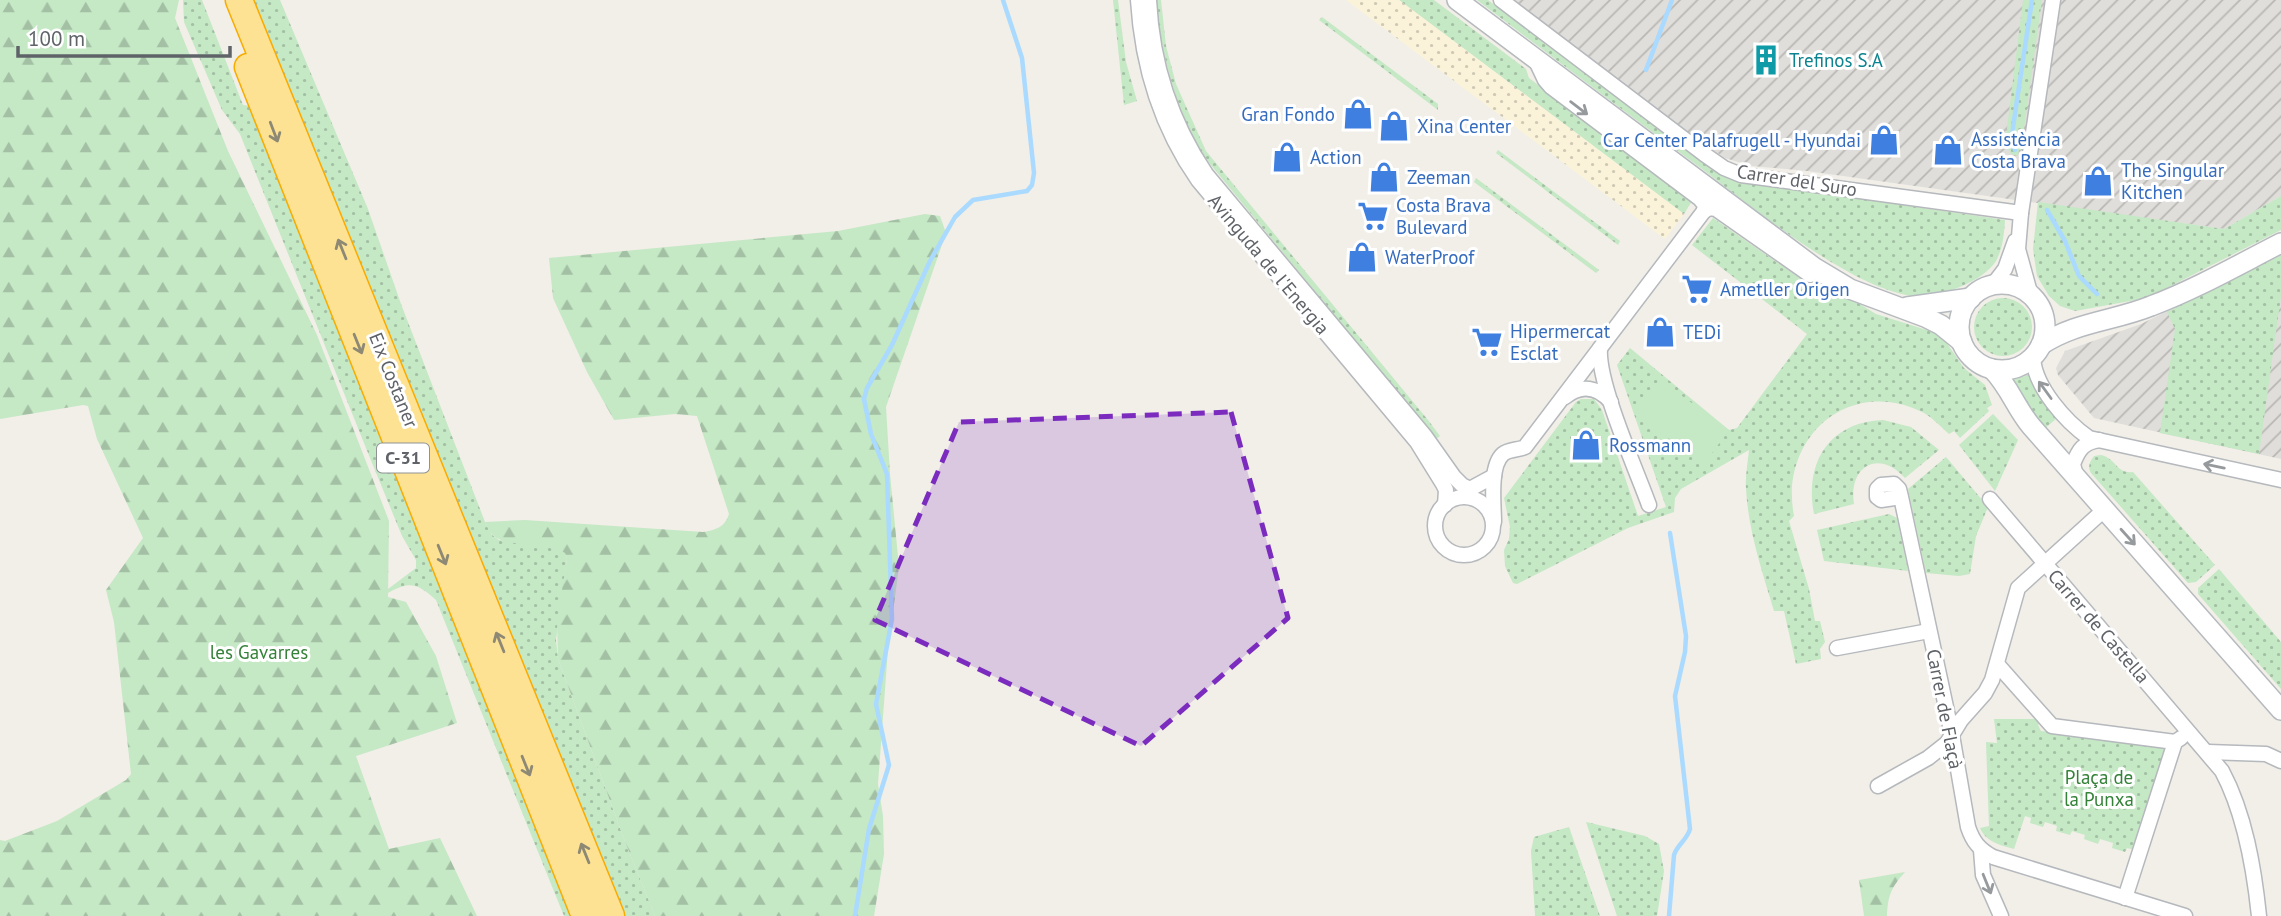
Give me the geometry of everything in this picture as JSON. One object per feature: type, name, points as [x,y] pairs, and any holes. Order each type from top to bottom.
[{"type":"highway","name":"Eix Costaner","points":[[222,0],[585,916]]},
{"type":"highway","name":"Eix Costaner","points":[[239,0],[611,916]]},
{"type":"street","name":"Avinguda de l'Energia","points":[[1138,0],[1141,34],[1150,77],[1167,126],[1186,163],[1417,442],[1451,502]]},
{"type":"street","name":"Avinguda de l'Energia","points":[[1149,0],[1152,33],[1161,74],[1177,122],[1195,158],[1424,436],[1458,482],[1470,489]]},
{"type":"street","points":[[1457,0],[1815,268],[1850,289],[1941,325],[1962,342],[1974,359],[1992,369],[2005,384],[2019,411],[2281,710]]},
{"type":"street","name":"Carrer del Suro","points":[[1501,0],[1724,168],[1741,175],[2021,213]]},
{"type":"street","points":[[2053,0],[2018,248],[2035,301],[2045,321],[2034,370],[2043,390],[2088,438],[2281,480]]},
{"type":"street","points":[[1494,476],[1470,489],[1437,514],[1435,532],[1438,541],[1451,553],[1464,556],[1478,553],[1491,540],[1494,522],[1494,476],[1500,456],[1525,447],[1705,205],[1551,87],[1535,58]]},
{"type":"street","points":[[1703,211],[1716,209],[1814,278],[1828,285],[1850,289]]},
{"type":"street","points":[[1901,307],[1971,298],[1992,286],[2013,250],[2021,213]]},
{"type":"street","points":[[1992,369],[2018,367],[2065,331],[2120,317],[2185,293],[2281,243]]},
{"type":"street","points":[[1992,286],[2013,286],[2074,321],[2094,322]]},
{"type":"street","points":[[1962,342],[1961,319],[1971,298]]},
{"type":"street","points":[[1600,348],[1609,394],[1649,505]]},
{"type":"street","points":[[1578,378],[1596,376],[1609,394]]},
{"type":"street","points":[[1561,400],[1571,392],[1584,388],[1609,394]]},
{"type":"street","points":[[2081,483],[2073,464],[2076,455],[2088,442],[2099,440]]},
{"type":"street","points":[[1451,502],[1472,496],[1486,506],[1494,522]]},
{"type":"street","name":"Carrer de Flaçà","points":[[1901,497],[1952,735],[1968,827],[1973,841],[1981,850],[1983,875],[2001,916]]},
{"type":"street","name":"Carrer de Castella","points":[[1990,499],[2222,771],[2231,789],[2255,881],[2259,916]]},
{"type":"street","points":[[1878,786],[1927,758],[1947,743],[1990,685],[2018,588],[2104,510]]},
{"type":"street","points":[[1837,649],[1929,631]]},
{"type":"street","points":[[1997,664],[2044,715],[2049,724],[2175,742],[2192,734]]},
{"type":"street","points":[[2125,898],[2175,742]]},
{"type":"street","points":[[2208,752],[2266,754],[2281,761]]},
{"type":"street","points":[[1981,850],[1993,857],[2185,916]]},
{"type":"highlighted area","points":[[1231,412],[1288,618],[1141,746],[875,620],[959,422]]},
{"type":"shaded area","points":[[1513,0],[2281,0],[2281,196],[2224,229],[1807,171],[1752,166],[1725,158],[1644,102]]},
{"type":"shaded area","points":[[2281,255],[2281,459],[2094,418],[2058,375],[2056,368],[2065,351],[2141,324]]},
{"type":"green space","name":"les Gavarres","points":[[0,0],[179,0],[175,18],[228,151],[317,335],[389,521],[388,597],[406,602],[436,656],[457,723],[356,756],[389,849],[440,838],[477,916],[0,916],[0,840],[5,841],[57,821],[126,780],[131,774],[114,622],[106,590],[143,538],[97,439],[88,406],[0,419]]},
{"type":"green space","points":[[183,0],[202,0],[243,105],[251,106],[574,916],[564,916],[436,600],[424,590],[408,585],[388,593],[388,589],[416,568],[416,560],[402,536],[240,134],[222,110],[184,22]]},
{"type":"green space","points":[[251,0],[280,0],[368,209],[401,304],[492,535],[499,540],[554,547],[565,553],[567,559],[556,640],[558,659],[655,916],[624,916],[352,242]]},
{"type":"green space","points":[[1113,0],[1118,0],[1126,62],[1137,101],[1124,105]]},
{"type":"green space","points":[[1156,0],[1161,0],[1166,46],[1176,84],[1206,151],[1428,420],[1440,436],[1436,439],[1201,153],[1171,79],[1161,40]]},
{"type":"green space","points":[[1399,0],[1434,0],[1526,69],[1529,78],[1692,201],[1684,214]]},
{"type":"green space","points":[[1477,0],[1488,0],[1702,160],[1738,181],[2005,220],[2002,246],[1996,261],[1970,283],[1933,295],[1911,296],[1858,277],[1771,222]]},
{"type":"green space","points":[[2023,0],[2042,0],[2018,156],[2011,154],[2005,144]]},
{"type":"green space","points":[[1322,17],[1438,104],[1438,110],[1319,20]]},
{"type":"green space","points":[[1498,150],[1620,241],[1618,245],[1496,153]]},
{"type":"green space","points":[[1476,178],[1599,270],[1596,273],[1474,182]]},
{"type":"green space","points":[[2281,196],[2281,230],[2147,298],[2075,311],[2060,306],[2049,296],[2037,276],[2033,249],[2038,202],[2224,229]]},
{"type":"green space","points":[[925,214],[940,216],[946,233],[886,407],[899,567],[888,649],[878,784],[883,816],[884,854],[874,916],[655,916],[558,659],[557,620],[567,559],[565,553],[547,546],[506,542],[492,534],[485,522],[525,520],[703,532],[719,527],[729,514],[697,416],[675,414],[614,420],[587,372],[553,298],[549,258],[838,231]]},
{"type":"green space","points":[[1713,218],[1824,295],[1848,297],[1876,314],[1933,332],[1946,342],[1964,368],[1985,385],[1992,405],[1960,438],[1954,431],[1949,434],[1920,411],[1893,403],[1867,402],[1844,409],[1824,422],[1808,440],[1797,463],[1792,488],[1794,516],[1789,521],[1809,589],[1815,621],[1820,621],[1825,642],[1820,649],[1821,659],[1796,664],[1784,611],[1774,611],[1756,550],[1747,504],[1749,450],[1681,489],[1675,498],[1674,512],[1628,528],[1517,584],[1513,583],[1505,566],[1504,550],[1510,527],[1504,498],[1576,402],[1581,399],[1594,399],[1602,410],[1638,516],[1666,507],[1617,365],[1630,348],[1729,430],[1737,428],[1807,334],[1692,245]]},
{"type":"green space","points":[[2281,255],[2281,296],[2259,454],[2160,433],[2175,329],[2167,312]]},
{"type":"green space","points":[[1997,298],[2009,298],[2024,306],[2032,321],[2032,333],[2024,348],[2009,356],[1997,356],[1982,348],[1974,333],[1974,321],[1982,306]]},
{"type":"green space","points":[[2029,375],[2034,388],[2057,418],[2043,430],[2011,380]]},
{"type":"green space","points":[[1660,380],[1729,430],[1704,464],[1635,414]]},
{"type":"green space","points":[[1993,414],[2018,440],[1995,491],[1959,445]]},
{"type":"green space","points":[[1883,420],[1911,427],[1939,450],[1905,478],[1885,464],[1867,466],[1856,480],[1854,504],[1814,514],[1813,478],[1824,449],[1848,428]]},
{"type":"green space","points":[[2101,455],[2123,471],[2133,472],[2215,565],[2196,582],[2188,583],[2091,473],[2091,460],[2094,456]]},
{"type":"green space","points":[[1946,457],[1988,507],[1976,536],[1970,574],[1959,576],[1926,573],[1908,489]]},
{"type":"green space","points":[[1889,514],[1897,518],[1908,571],[1824,561],[1817,530]]},
{"type":"green space","points":[[2219,569],[2281,642],[2281,689],[2198,594],[2198,588]]},
{"type":"green space","name":"Plaça de la Punxa","points":[[1994,719],[2043,719],[2038,725],[2041,731],[2165,747],[2135,850],[2127,848],[2125,852],[2112,848],[2113,843],[2100,839],[2098,844],[2084,839],[2085,835],[2072,831],[2070,835],[2056,831],[2057,826],[2045,822],[2043,827],[2030,823],[2031,818],[2025,816],[2014,849],[1986,837],[1980,828],[1989,826],[1986,742],[1997,743]]},
{"type":"green space","points":[[1586,822],[1645,836],[1659,844],[1664,871],[1657,916],[1617,916]]},
{"type":"green space","points":[[1569,827],[1600,916],[1535,916],[1531,851],[1534,837]]},
{"type":"green space","points":[[1905,872],[1891,892],[1887,916],[1864,916],[1859,880]]},
{"type":"sand","points":[[1346,0],[1399,0],[1684,214],[1665,239]]},
{"type":"waterway","points":[[855,916],[869,829],[889,765],[876,704],[892,619],[887,474],[871,434],[864,399],[930,261],[955,217],[973,200],[1027,191],[1032,185],[1034,173],[1022,58],[1003,0]]},
{"type":"waterway","points":[[1646,70],[1672,0]]},
{"type":"waterway","points":[[2015,150],[2012,142],[2013,127],[2032,0]]},
{"type":"waterway","points":[[2047,210],[2065,241],[2079,276],[2097,294]]},
{"type":"waterway","points":[[1669,916],[1674,855],[1690,829],[1675,696],[1686,636],[1670,533]]},
{"type":"place","name":"Trefinos S.A","points":[[1766,60]]},
{"type":"place","name":"Gran Fondo","points":[[1358,114]]},
{"type":"place","name":"Xina Center","points":[[1394,126]]},
{"type":"place","name":"Car Center Palafrugell - Hyundai","points":[[1884,140]]},
{"type":"place","name":"Assistència Costa Brava","points":[[1948,150]]},
{"type":"place","name":"Action","points":[[1287,157]]},
{"type":"place","name":"Zeeman","points":[[1384,177]]},
{"type":"place","name":"The Singular Kitchen","points":[[2098,181]]},
{"type":"place","name":"Costa Brava Bulevard","points":[[1373,216]]},
{"type":"place","name":"WaterProof","points":[[1362,257]]},
{"type":"place","name":"Ametller Origen","points":[[1697,289]]},
{"type":"place","name":"TEDi","points":[[1660,332]]},
{"type":"place","name":"Hipermercat Esclat","points":[[1487,342]]},
{"type":"place","name":"Rossmann","points":[[1586,445]]}]
